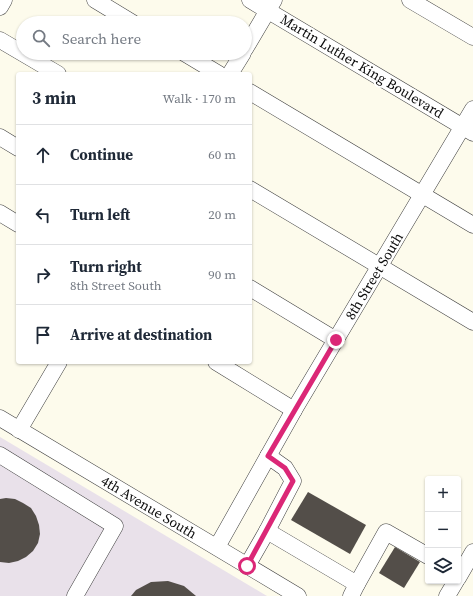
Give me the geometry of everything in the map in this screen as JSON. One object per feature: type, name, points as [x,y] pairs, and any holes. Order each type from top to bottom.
[{"type":"street","points":[[0,7],[4,0]]},
{"type":"street","points":[[95,0],[121,16]]},
{"type":"street","name":"Martin Luther King Boulevard","points":[[250,0],[271,5],[468,130]]},
{"type":"street","points":[[410,0],[473,37]]},
{"type":"street","points":[[252,37],[271,5]]},
{"type":"street","points":[[0,40],[16,49]]},
{"type":"street","points":[[34,60],[55,72]]},
{"type":"street","points":[[196,60],[216,72]]},
{"type":"street","points":[[231,72],[239,60]]},
{"type":"street","points":[[252,93],[473,225]]},
{"type":"street","name":"8th Street South","points":[[217,547],[294,410],[422,195],[468,130],[473,109]]},
{"type":"street","points":[[0,137],[16,147]]},
{"type":"street","points":[[252,190],[473,322]]},
{"type":"street","points":[[0,213],[16,223]]},
{"type":"street","points":[[252,289],[336,340]]},
{"type":"street","points":[[19,430],[59,364]]},
{"type":"street","points":[[219,364],[294,410]]},
{"type":"street","name":"4th Avenue South","points":[[0,418],[298,596]]},
{"type":"street","points":[[0,455],[115,526],[75,596]]},
{"type":"street","points":[[247,566],[293,481],[285,468],[268,456]]},
{"type":"street","points":[[267,531],[354,590],[386,532],[425,554]]},
{"type":"street","points":[[455,585],[473,552]]},
{"type":"shaded area","points":[[0,437],[267,596],[0,596]]},
{"type":"building","points":[[308,492],[366,525],[350,554],[291,520]]},
{"type":"building","points":[[0,499],[15,499],[31,508],[36,516],[40,534],[38,543],[33,551],[18,561],[9,563],[0,562]]},
{"type":"building","points":[[395,547],[420,562],[404,588],[379,573]]},
{"type":"building","points":[[168,581],[184,586],[196,596],[131,596],[136,590],[151,582]]},
{"type":"route","points":[[247,566],[293,481],[285,468],[268,456],[336,340]]}]
